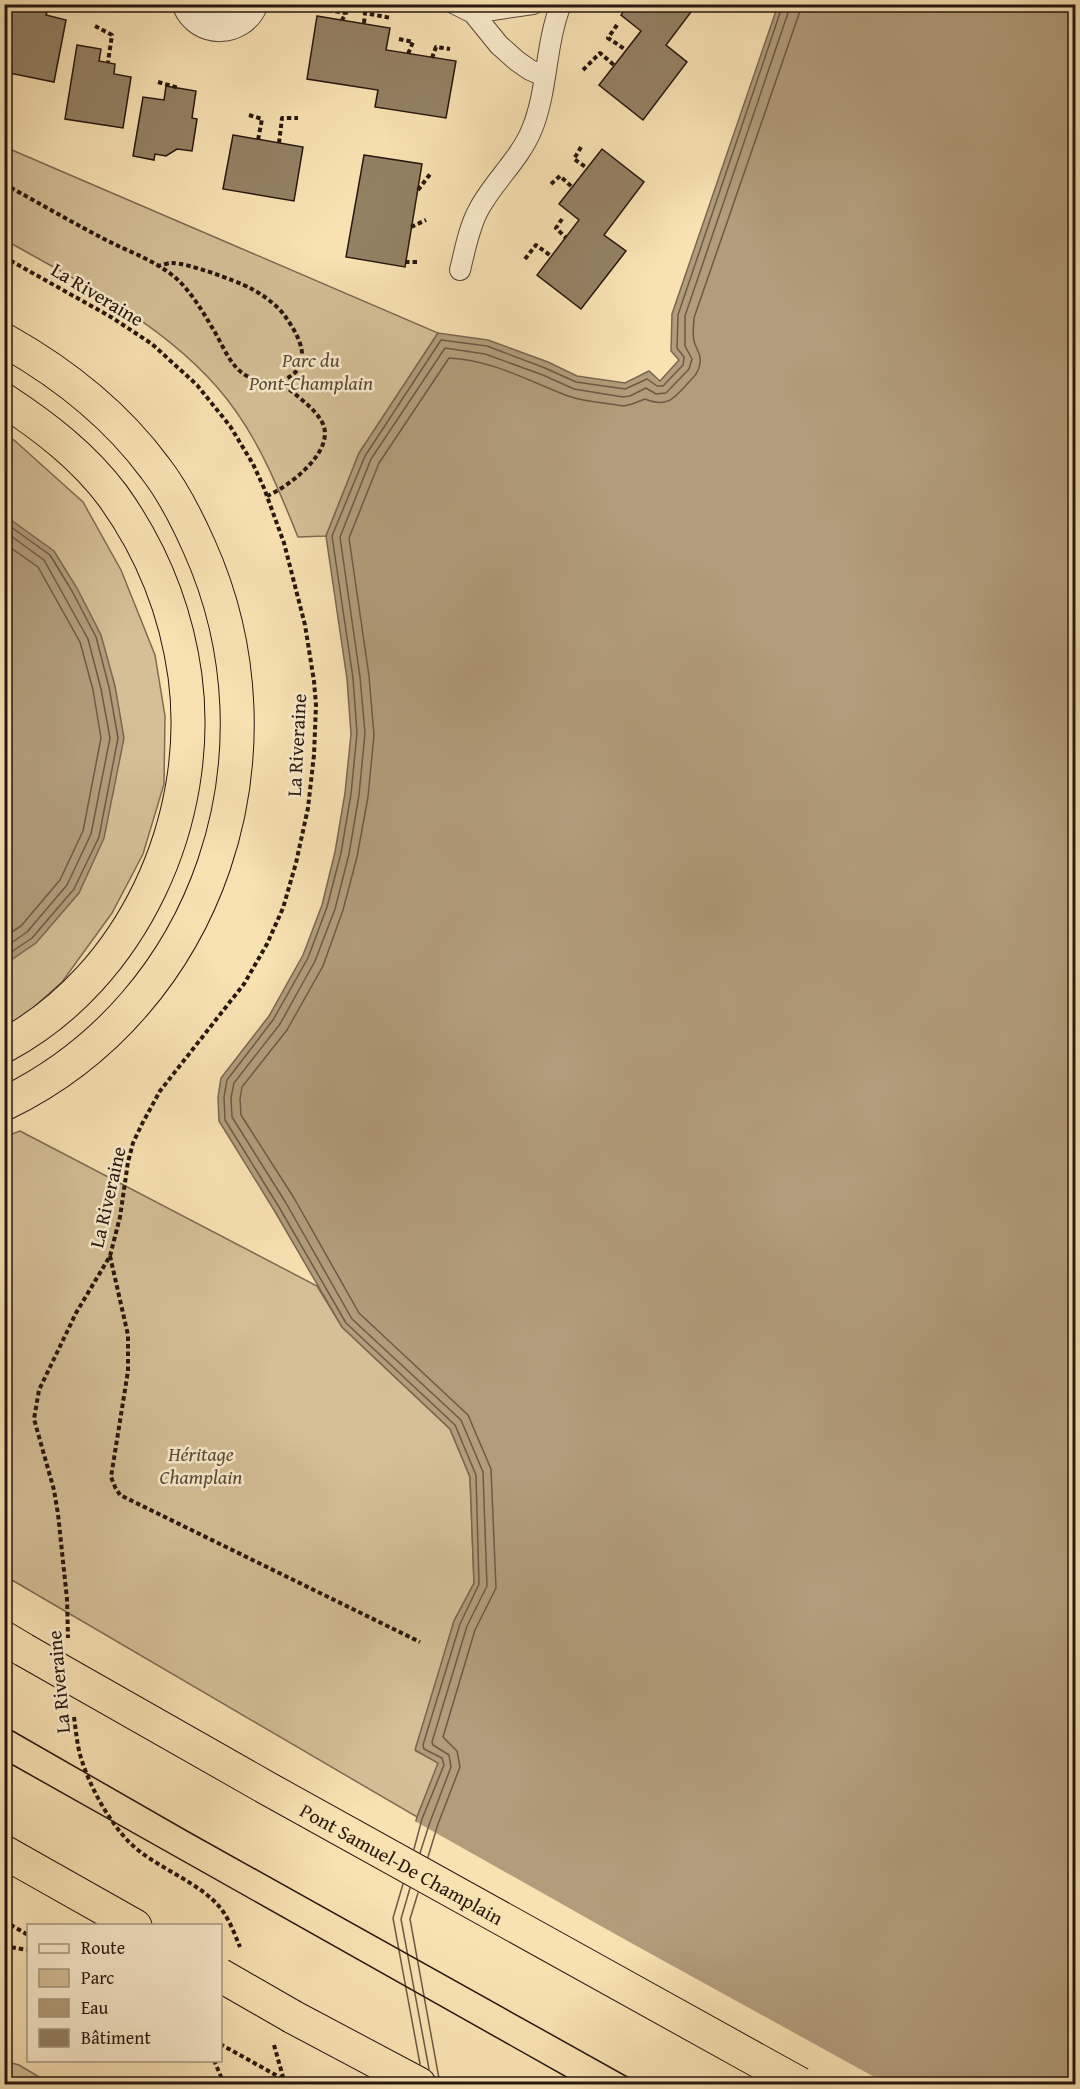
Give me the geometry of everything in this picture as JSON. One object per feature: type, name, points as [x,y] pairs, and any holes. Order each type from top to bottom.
[{"type":"highway","points":[[4,340],[55,371],[104,410],[132,439],[156,469],[178,504],[210,571],[221,605],[231,646],[238,720],[234,786],[224,836],[198,909],[181,942],[157,978],[102,1038],[48,1080],[4,1104]]},
{"type":"highway","points":[[4,400],[60,440],[89,468],[112,495],[147,551],[168,603],[179,644],[185,676],[187,732],[183,780],[176,815],[159,867],[137,914],[106,961],[70,1000],[24,1035],[4,1046]]},
{"type":"highway","name":"Pont Samuel-De Champlain","points":[[4,1638],[272,1791],[800,2085]]},
{"type":"highway","points":[[4,1852],[131,1924]]},
{"type":"highway","points":[[222,1976],[419,2085]]},
{"type":"street","points":[[189,4],[199,19],[218,26],[237,21],[247,12],[251,4]]},
{"type":"lane","points":[[455,4],[473,13],[499,45],[517,61],[544,76]]},
{"type":"lane","points":[[473,13],[533,4]]},
{"type":"lane","points":[[460,270],[478,210],[522,149],[532,129],[540,103],[548,52],[561,4]]},
{"type":"path","points":[[39,10],[41,4]]},
{"type":"path","points":[[328,10],[345,13],[342,20]]},
{"type":"path","points":[[364,23],[364,13],[390,18]]},
{"type":"path","points":[[617,25],[608,38],[626,50]]},
{"type":"path","points":[[95,26],[112,35],[108,62]]},
{"type":"path","points":[[399,39],[412,42],[408,54]]},
{"type":"path","points":[[432,58],[436,47],[450,49]]},
{"type":"path","points":[[583,70],[600,53],[614,65]]},
{"type":"path","points":[[158,82],[179,88]]},
{"type":"path","points":[[249,114],[262,119],[258,140]]},
{"type":"path","points":[[279,143],[282,118],[298,118]]},
{"type":"path","points":[[581,147],[574,159],[587,168]]},
{"type":"path","points":[[418,190],[431,173]]},
{"type":"path","points":[[551,184],[560,176],[572,187]]},
{"type":"path","points":[[4,184],[158,266],[178,280],[193,297],[231,362],[244,374],[258,380],[273,382],[287,379],[296,371],[301,362],[302,350],[296,334],[284,314],[268,300],[250,288],[183,266],[172,263],[158,266]]},
{"type":"path","points":[[562,219],[556,228],[566,238]]},
{"type":"path","points":[[411,227],[426,220]]},
{"type":"path","points":[[525,259],[536,245],[551,256]]},
{"type":"path","name":"La Riveraine","points":[[4,257],[111,317],[152,344],[179,367],[213,402],[230,426],[253,464],[267,496],[294,581],[305,625],[316,705],[315,747],[309,798],[283,909],[267,944],[229,1004],[160,1091],[142,1124],[128,1162],[120,1217],[110,1256],[76,1312],[39,1390],[34,1419],[54,1490],[58,1514],[67,1599],[68,1646]]},
{"type":"path","points":[[405,262],[418,262]]},
{"type":"path","points":[[267,496],[279,491],[306,468],[322,446],[325,433],[316,414],[279,381]]},
{"type":"path","points":[[110,1256],[128,1335],[128,1371],[111,1477],[120,1495],[420,1642]]},
{"type":"path","name":"La Riveraine","points":[[73,1713],[81,1757],[91,1784],[113,1820],[129,1842],[206,1895],[221,1909],[241,1949]]},
{"type":"path","points":[[4,1922],[27,1934]]},
{"type":"path","points":[[4,1946],[27,1950]]},
{"type":"path","points":[[273,2041],[285,2085]]},
{"type":"path","points":[[222,2045],[292,2085]]},
{"type":"path","points":[[214,2062],[224,2085]]},
{"type":"green space","name":"Parc du Pont-Champlain","points":[[5,147],[438,333],[359,453],[326,536],[298,537],[270,472],[245,425],[213,382],[188,357],[160,334],[99,293],[5,240]]},
{"type":"green space","points":[[4,434],[14,440],[83,502],[121,570],[155,655],[165,716],[164,784],[143,854],[112,913],[62,982],[11,1028],[4,1030]]},
{"type":"green space","name":"Héritage Champlain","points":[[20,1131],[317,1286],[342,1327],[450,1429],[470,1477],[474,1583],[454,1621],[416,1751],[439,1763],[417,1817],[5,1576],[4,1137]]},
{"type":"green space","points":[[4,2061],[19,2065],[51,2084],[5,2084]]},
{"type":"water","points":[[778,5],[1075,5],[1075,2084],[418,2084],[387,1918],[417,1817],[438,1763],[415,1750],[454,1621],[474,1583],[470,1477],[450,1429],[342,1327],[219,1121],[218,1097],[221,1078],[269,1016],[303,955],[322,905],[335,852],[345,793],[351,734],[347,679],[326,536],[359,453],[438,333],[488,340],[548,362],[577,376],[625,383],[649,371],[660,381],[679,360],[671,351],[672,314]]},
{"type":"water","points":[[4,515],[54,551],[77,588],[101,635],[115,686],[124,738],[104,838],[79,893],[36,943],[5,964]]},
{"type":"pier","points":[[413,1820],[887,2084],[415,2084],[384,1918]]},
{"type":"building","points":[[629,4],[697,4],[666,45],[687,62],[643,120],[599,85],[641,31],[621,15]]},
{"type":"building","points":[[13,5],[47,12],[46,15],[66,20],[54,82],[4,72],[4,48]]},
{"type":"building","points":[[317,16],[390,28],[386,50],[456,61],[446,118],[375,107],[378,90],[307,79]]},
{"type":"building","points":[[77,45],[101,49],[99,61],[115,64],[114,74],[131,77],[123,128],[65,119]]},
{"type":"building","points":[[166,86],[196,91],[192,118],[197,119],[192,151],[177,149],[166,156],[155,154],[154,160],[133,156],[143,97],[164,100]]},
{"type":"building","points":[[233,135],[303,147],[294,201],[223,189]]},
{"type":"building","points":[[602,149],[644,182],[604,235],[626,251],[581,309],[537,275],[579,220],[559,204]]},
{"type":"building","points":[[364,155],[422,164],[405,267],[346,257]]},
{"type":"tram line","points":[[4,1726],[640,2084]]},
{"type":"tram line","points":[[4,1760],[579,2084]]}]
